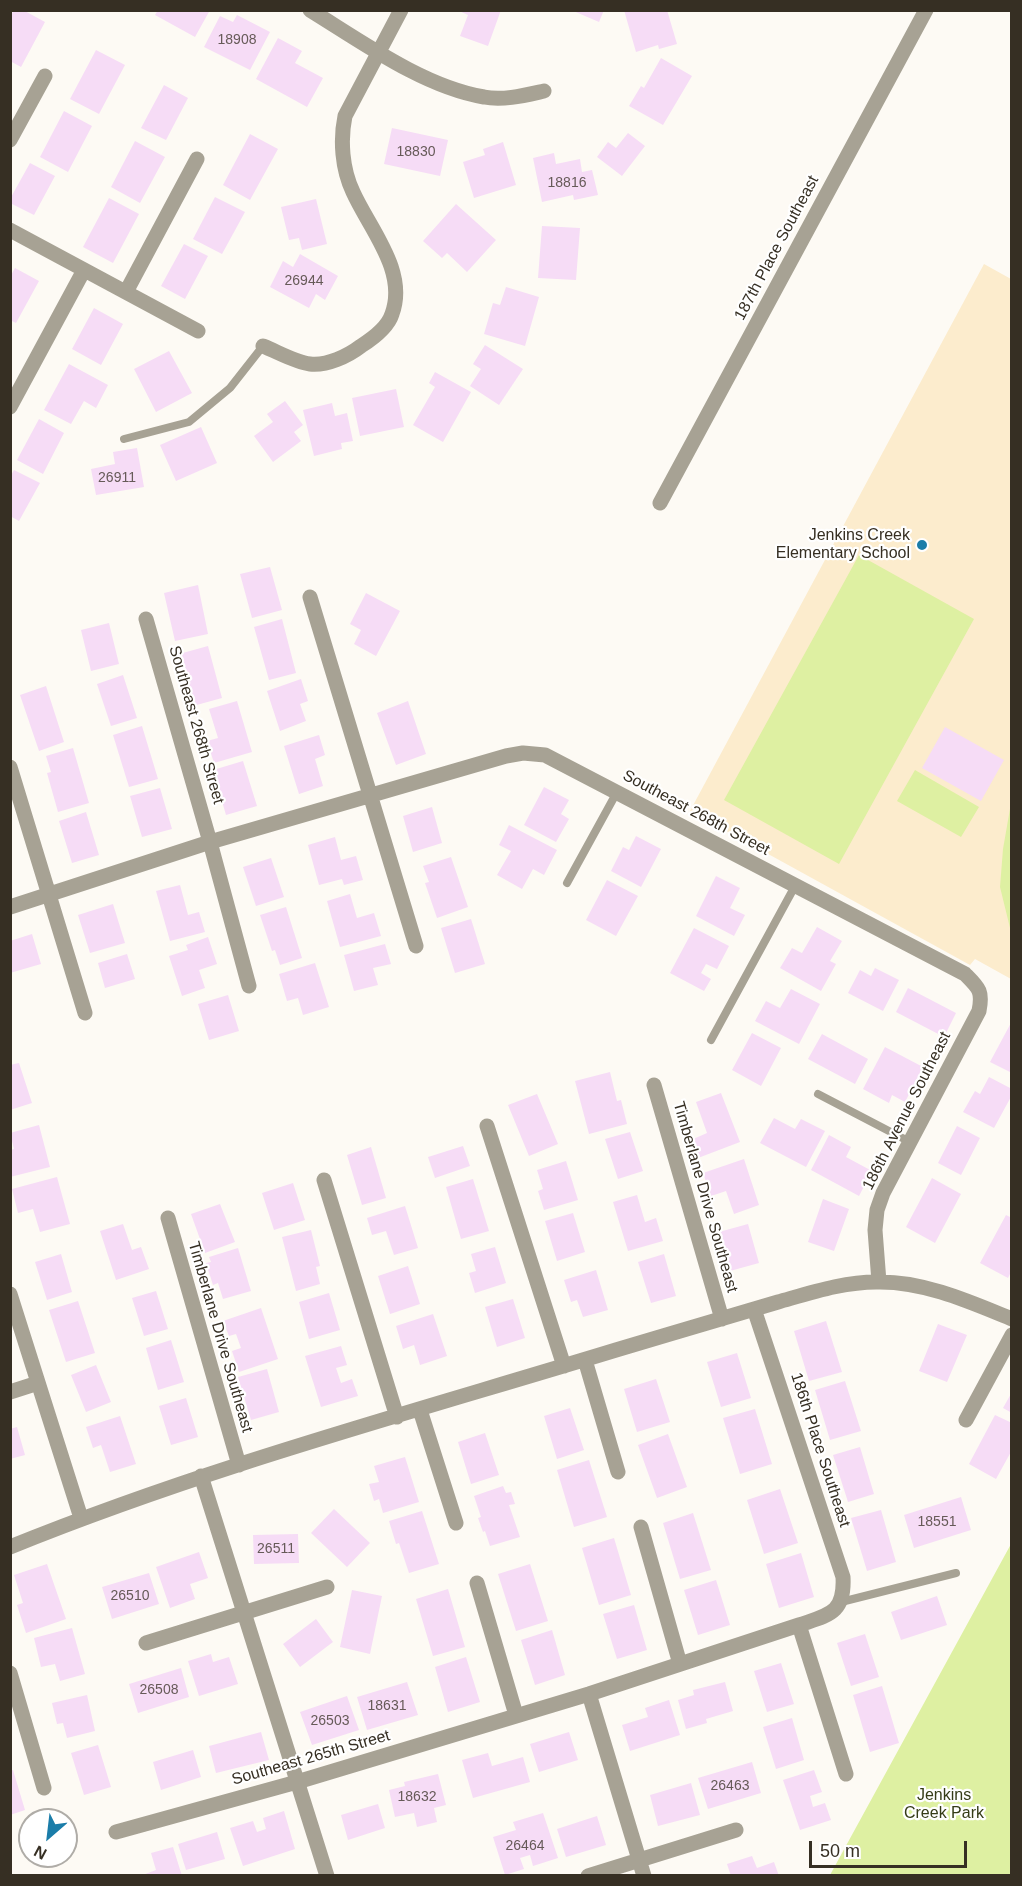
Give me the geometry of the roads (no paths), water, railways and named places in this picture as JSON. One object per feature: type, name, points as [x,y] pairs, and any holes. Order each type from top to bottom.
[{"type":"street","points":[[310,10],[426,79],[453,89],[486,98],[518,96],[544,91]]},
{"type":"street","points":[[263,346],[311,364],[340,359],[376,335],[392,316],[396,298],[394,279],[382,245],[352,190],[343,157],[342,131],[345,116],[401,10]]},
{"type":"street","name":"187th Place Southeast","points":[[660,503],[926,10]]},
{"type":"street","points":[[10,140],[45,76]]},
{"type":"street","points":[[126,292],[197,159]]},
{"type":"street","points":[[10,230],[198,330]]},
{"type":"street","points":[[10,407],[84,270]]},
{"type":"street","points":[[310,597],[416,946]]},
{"type":"street","name":"Southeast 268th Street","points":[[146,619],[249,986]]},
{"type":"street","name":"Southeast 268th Street","points":[[10,907],[210,842],[506,756],[523,753],[545,755],[965,974],[978,987],[982,997]]},
{"type":"street","points":[[10,767],[84,1013]]},
{"type":"street","name":"186th Avenue Southeast","points":[[879,1282],[875,1230],[877,1210],[883,1193],[979,1011],[982,997]]},
{"type":"street","name":"Timberlane Drive Southeast","points":[[654,1085],[722,1318]]},
{"type":"street","points":[[487,1126],[564,1366]]},
{"type":"street","points":[[324,1180],[398,1417]]},
{"type":"street","name":"Timberlane Drive Southeast","points":[[168,1218],[239,1465]]},
{"type":"street","name":"Timberlane Drive Southeast","points":[[10,1547],[81,1518],[201,1476],[722,1318],[842,1286],[879,1282],[904,1284],[945,1293],[1011,1319]]},
{"type":"street","points":[[10,1294],[81,1518]]},
{"type":"street","name":"186th Place Southeast","points":[[754,1309],[843,1577],[841,1602]]},
{"type":"street","points":[[966,1420],[1011,1335]]},
{"type":"street","points":[[585,1360],[618,1472]]},
{"type":"street","points":[[10,1392],[38,1383]]},
{"type":"street","points":[[420,1410],[456,1523]]},
{"type":"street","points":[[201,1476],[327,1875]]},
{"type":"street","points":[[641,1527],[680,1664]]},
{"type":"street","points":[[477,1583],[516,1715]]},
{"type":"street","points":[[146,1643],[327,1587]]},
{"type":"street","name":"Southeast 265th Street","points":[[116,1832],[297,1782],[589,1694],[831,1614],[841,1602]]},
{"type":"street","points":[[798,1625],[846,1774]]},
{"type":"street","points":[[10,1674],[44,1788]]},
{"type":"street","points":[[589,1694],[644,1875]]},
{"type":"street","points":[[588,1875],[736,1830]]},
{"type":"lane","points":[[124,440],[189,422],[230,388],[263,346]]},
{"type":"lane","points":[[567,883],[617,792]]},
{"type":"lane","points":[[711,1040],[795,885]]},
{"type":"lane","points":[[818,1094],[910,1142]]},
{"type":"lane","points":[[841,1602],[956,1573]]},
{"type":"place","name":"Jenkins Creek Elementary School","points":[[922,545]]},
{"type":"park label","name":"Jenkins Creek Park","points":[[944,1805]]}]
